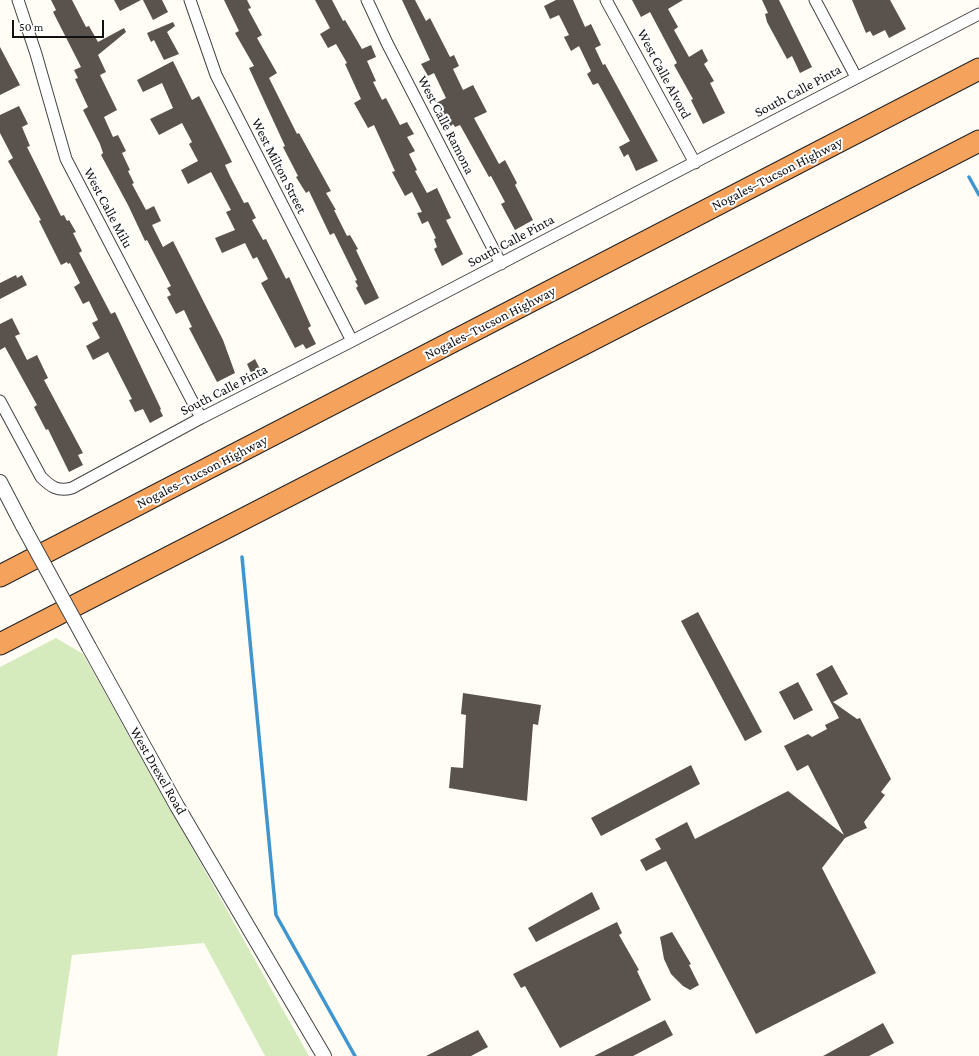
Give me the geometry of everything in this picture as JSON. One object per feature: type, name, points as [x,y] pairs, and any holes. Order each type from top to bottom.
[{"type":"highway","name":"Nogales–Tucson Highway","points":[[0,576],[979,69]]},
{"type":"highway","points":[[0,644],[979,141]]},
{"type":"street","name":"West Calle Milu","points":[[18,0],[36,54],[66,159],[201,418]]},
{"type":"street","name":"West Milton Street","points":[[190,0],[216,75],[352,341]]},
{"type":"street","name":"West Calle Ramona","points":[[367,0],[387,43],[501,264]]},
{"type":"street","name":"West Calle Alvord","points":[[606,0],[695,163]]},
{"type":"street","points":[[816,0],[856,77]]},
{"type":"street","name":"South Calle Pinta","points":[[0,401],[41,477],[48,485],[56,489],[64,490],[72,488],[201,418],[501,264],[979,14]]},
{"type":"street","name":"West Drexel Road","points":[[0,482],[174,800],[324,1056]]},
{"type":"green space","points":[[56,638],[83,654],[309,1056],[265,1056],[204,943],[72,955],[57,1056],[0,1056],[0,667]]},
{"type":"building","points":[[51,0],[72,0],[86,27],[89,26],[98,42],[124,28],[126,32],[98,55],[106,72],[100,75],[117,110],[104,117],[113,137],[118,135],[126,151],[122,153],[130,170],[128,171],[134,183],[132,184],[146,210],[154,206],[161,221],[152,225],[163,247],[173,241],[223,340],[235,373],[217,382],[189,328],[192,327],[184,310],[176,314],[167,297],[171,295],[167,288],[171,286],[147,240],[145,241],[128,205],[101,155],[103,153],[100,144],[83,110],[88,107],[75,79],[78,78],[74,70],[81,67],[53,12],[56,10]]},
{"type":"building","points":[[114,0],[141,0],[120,11]]},
{"type":"building","points":[[143,0],[162,0],[168,12],[153,20]]},
{"type":"building","points":[[224,0],[247,0],[251,8],[248,9],[262,35],[257,38],[277,73],[269,78],[297,134],[299,133],[331,191],[326,193],[336,210],[334,210],[347,236],[350,235],[358,249],[356,250],[379,298],[365,305],[356,288],[358,286],[355,281],[357,280],[334,233],[330,235],[309,191],[306,193],[296,177],[298,176],[283,147],[285,146],[249,68],[254,66],[235,33],[239,31]]},
{"type":"building","points":[[315,0],[332,0],[343,21],[345,20],[362,49],[371,45],[376,57],[367,61],[376,81],[373,82],[382,100],[386,98],[400,125],[407,122],[414,134],[407,137],[415,151],[409,154],[417,170],[415,171],[427,193],[437,188],[451,218],[446,220],[463,254],[442,266],[434,249],[437,247],[434,239],[436,238],[428,221],[422,224],[417,213],[422,212],[412,192],[405,196],[392,172],[395,171],[374,125],[368,128],[354,103],[361,99],[345,64],[347,63],[336,44],[328,48],[320,34],[330,28]]},
{"type":"building","points":[[402,0],[415,0],[426,21],[430,18],[450,57],[454,55],[459,66],[453,69],[463,90],[473,85],[487,112],[474,118],[499,164],[505,160],[517,183],[515,185],[533,220],[515,230],[501,204],[505,202],[460,125],[455,127],[453,124],[449,128],[436,103],[446,98],[434,73],[428,76],[421,64],[430,60]]},
{"type":"building","points":[[556,0],[573,0],[585,27],[591,24],[601,45],[595,48],[603,65],[605,64],[658,161],[636,171],[628,154],[624,157],[619,147],[630,141],[598,83],[593,85],[587,74],[591,71],[579,46],[571,51],[564,37],[569,35],[559,15],[550,19],[544,6]]},
{"type":"building","points":[[632,0],[683,0],[668,9],[678,27],[674,30],[689,57],[702,49],[708,61],[704,64],[714,81],[710,83],[725,113],[703,124],[691,100],[693,99],[674,65],[677,63],[650,12],[641,17]]},
{"type":"building","points":[[762,0],[779,0],[812,67],[800,73],[792,56],[787,59],[767,22],[765,14],[768,13]]},
{"type":"building","points":[[852,0],[890,0],[906,29],[889,38],[885,30],[873,36],[870,31],[866,33]]},
{"type":"building","points":[[173,22],[175,26],[167,32],[179,54],[164,60],[154,40],[151,42],[147,33]]},
{"type":"building","points":[[0,47],[20,85],[0,95]]},
{"type":"building","points":[[173,61],[192,100],[199,96],[232,162],[225,165],[230,176],[244,203],[248,202],[256,218],[252,220],[263,240],[266,239],[286,279],[289,277],[311,326],[308,328],[316,344],[306,349],[303,344],[295,348],[261,283],[268,279],[257,257],[253,259],[245,243],[222,253],[215,238],[235,230],[226,212],[231,210],[211,172],[188,184],[181,170],[198,161],[189,144],[192,142],[182,123],[159,135],[150,119],[173,108],[162,83],[143,92],[137,80]]},
{"type":"building","points":[[19,106],[28,124],[22,127],[30,146],[27,147],[61,216],[64,215],[67,221],[69,220],[76,232],[73,233],[82,251],[79,253],[111,314],[115,312],[161,409],[160,410],[163,416],[150,423],[143,409],[135,412],[129,400],[132,399],[108,352],[93,360],[86,346],[100,338],[92,323],[98,320],[89,301],[83,304],[74,287],[80,283],[70,263],[68,264],[67,262],[61,265],[39,221],[41,220],[8,161],[13,158],[0,133],[0,115]]},
{"type":"building","points":[[16,275],[17,278],[22,275],[27,285],[0,299],[0,283]]},
{"type":"building","points":[[12,318],[20,334],[15,336],[27,360],[37,355],[48,378],[44,380],[83,453],[78,455],[83,465],[69,472],[48,429],[46,430],[34,407],[37,405],[5,347],[0,350],[0,324]]},
{"type":"building","points":[[255,359],[261,371],[252,375],[247,364]]},
{"type":"building","points":[[698,612],[762,732],[745,741],[681,621]]},
{"type":"building","points":[[832,665],[848,694],[833,702],[857,719],[860,718],[891,779],[881,792],[885,795],[864,822],[867,828],[845,838],[822,868],[876,973],[756,1034],[666,861],[646,871],[640,860],[661,849],[655,839],[687,822],[695,839],[788,791],[844,835],[808,765],[797,771],[784,746],[808,734],[812,737],[827,729],[825,725],[839,718],[816,674]]},
{"type":"building","points":[[798,682],[813,710],[794,720],[779,692]]},
{"type":"building","points":[[463,693],[541,705],[538,725],[533,724],[527,801],[449,788],[451,767],[463,768],[466,715],[461,714]]},
{"type":"building","points":[[691,765],[700,784],[601,836],[591,818]]},
{"type":"building","points":[[592,892],[600,909],[536,942],[528,928]]},
{"type":"building","points":[[617,922],[622,933],[619,935],[639,970],[637,971],[651,1000],[560,1048],[525,986],[521,988],[513,974]]},
{"type":"building","points":[[672,932],[691,964],[689,965],[699,985],[690,990],[683,986],[671,974],[664,959],[660,937]]},
{"type":"building","points":[[665,1020],[673,1035],[633,1056],[594,1056]]},
{"type":"building","points":[[883,1023],[894,1043],[869,1056],[823,1056]]},
{"type":"building","points":[[478,1030],[488,1047],[471,1056],[426,1056]]},
{"type":"waterway","points":[[969,177],[979,195]]},
{"type":"waterway","points":[[242,557],[276,915],[355,1056]]}]
